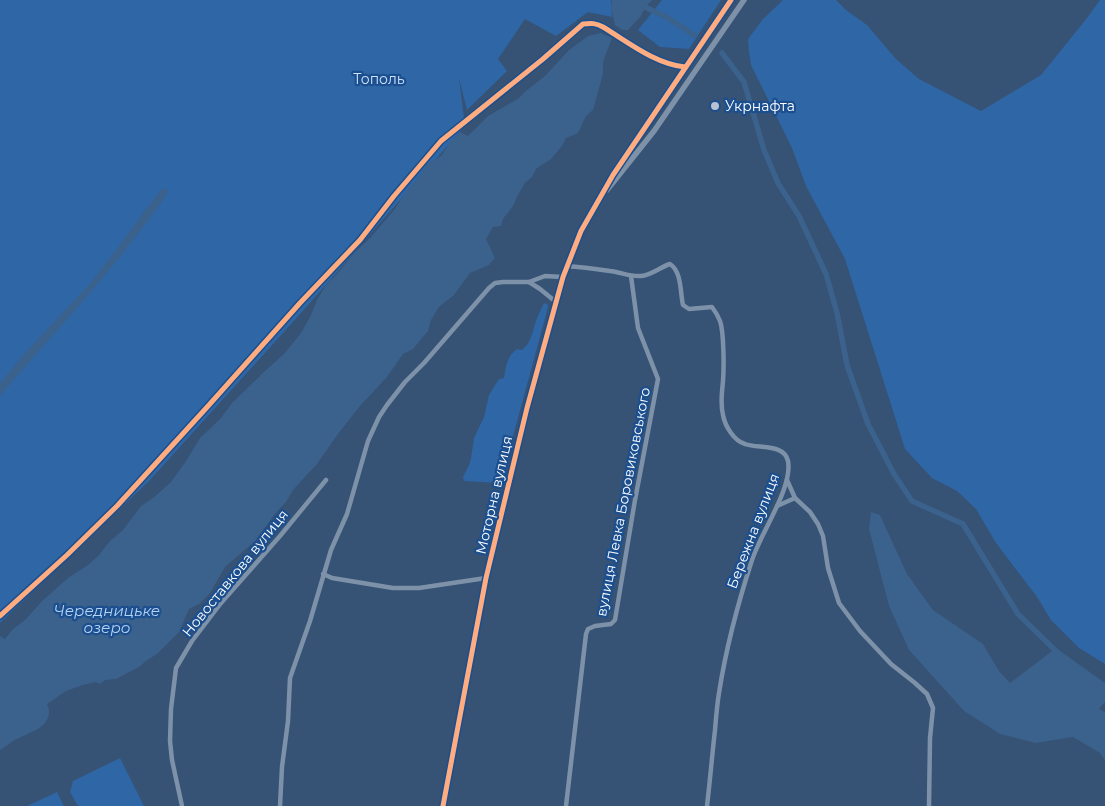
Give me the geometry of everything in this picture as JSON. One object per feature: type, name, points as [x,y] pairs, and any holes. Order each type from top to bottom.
[{"type":"street","points":[[600,200],[613,175],[731,0]]},
{"type":"street","points":[[600,200],[654,130],[744,0]]},
{"type":"street","points":[[0,616],[117,506],[300,303],[360,240],[394,196],[441,141],[543,59],[583,24],[596,23],[656,59],[685,67]]},
{"type":"street","name":"Моторна вулиця","points":[[444,806],[486,578],[527,408],[566,266],[581,231],[600,200]]},
{"type":"street","name":"Бережна вулиця","points":[[566,266],[612,271],[631,276],[650,274],[662,266],[670,264],[673,266],[678,273],[681,298],[685,307],[689,309],[710,307],[714,309],[720,322],[723,381],[721,398],[723,416],[729,429],[741,443],[776,449],[783,453],[788,463],[787,480],[778,506],[765,528],[753,557],[735,613],[719,693],[707,806]]},
{"type":"street","points":[[280,806],[290,678],[310,621],[331,550],[347,514],[368,441],[379,417],[406,382],[495,283],[529,282],[545,276],[563,276]]},
{"type":"street","name":"вулиця Левка Боровиковського","points":[[566,806],[586,634],[588,629],[611,624],[615,620],[658,379],[638,328],[631,276]]},
{"type":"street","points":[[529,282],[556,302]]},
{"type":"street","name":"Новоставкова вулиця","points":[[182,806],[170,741],[171,709],[176,668],[192,641],[221,603],[326,480]]},
{"type":"street","points":[[787,480],[795,498],[810,512],[818,524],[823,536],[828,568],[839,603],[860,631],[891,664],[927,694],[934,708],[930,738],[929,806]]},
{"type":"street","points":[[778,506],[795,498]]},
{"type":"street","points":[[323,574],[332,578],[393,588],[418,588],[486,578]]},
{"type":"green space","name":"Тополь","points":[[0,0],[611,0],[612,17],[588,12],[556,36],[525,19],[498,59],[507,71],[467,110],[459,78],[465,126],[302,312],[149,481],[0,623]]},
{"type":"green space","points":[[662,0],[721,0],[689,49],[660,47],[638,30]]},
{"type":"green space","points":[[783,0],[836,0],[846,10],[867,25],[896,59],[919,79],[981,111],[1041,75],[1100,0],[1105,0],[1105,664],[1079,648],[1051,620],[1037,597],[996,543],[976,509],[957,491],[932,478],[905,449],[845,259],[806,186],[792,148],[751,65],[748,39],[763,19]]},
{"type":"green space","points":[[545,303],[548,305],[547,311],[502,477],[499,483],[464,481],[463,477],[471,458],[474,438],[484,417],[489,395],[499,379],[504,378],[506,365],[511,355],[517,349],[522,350],[525,348],[529,342]]},
{"type":"green space","points":[[120,758],[144,806],[78,806],[70,792],[73,781]]},
{"type":"green space","points":[[57,792],[64,806],[27,806]]},
{"type":"water","points":[[612,0],[652,0],[628,30],[622,30],[615,25],[611,7]]},
{"type":"water","name":"Чередницьке озеро","points":[[601,33],[612,38],[603,62],[603,74],[593,110],[586,116],[578,133],[566,138],[551,159],[536,169],[532,177],[525,183],[513,206],[503,219],[501,226],[493,227],[486,239],[495,258],[489,265],[470,273],[454,295],[439,307],[431,320],[428,331],[413,349],[403,354],[387,377],[360,406],[317,464],[293,490],[286,502],[255,541],[225,567],[210,593],[199,604],[189,609],[179,632],[157,654],[139,667],[116,679],[105,680],[100,684],[96,682],[83,685],[66,691],[47,704],[48,718],[42,726],[0,750],[0,636],[5,639],[42,601],[68,578],[88,565],[123,530],[141,506],[171,482],[200,438],[221,418],[232,403],[284,354],[301,333],[326,285],[394,210],[428,163],[442,155],[451,141],[460,132],[468,136],[488,116],[519,98],[545,76],[569,50],[588,36]]},
{"type":"water","points":[[165,188],[168,191],[165,197],[126,249],[0,396],[0,383],[24,354],[87,287],[161,190]]},
{"type":"water","points":[[871,512],[880,515],[907,574],[933,610],[983,644],[999,671],[1010,683],[1056,648],[1105,683],[1105,702],[1099,709],[1105,712],[1105,761],[1100,753],[1073,737],[1036,743],[1000,734],[964,711],[909,650],[889,606],[869,529]]},
{"type":"waterway","points":[[645,7],[668,18],[694,35]]},
{"type":"waterway","points":[[722,53],[744,82],[764,150],[778,183],[799,216],[826,274],[837,313],[847,365],[868,424],[894,474],[912,501],[963,524],[1018,614],[1059,654]]},
{"type":"cycle path","points":[[443,806],[486,578],[527,408],[563,277],[581,231],[613,175],[731,0]]},
{"type":"cycle path","points":[[0,616],[117,506],[300,303],[360,240],[394,196],[441,141],[543,59],[583,24],[600,26],[652,57],[663,62],[685,67]]},
{"type":"place","name":"Укрнафта","points":[[715,106]]}]
